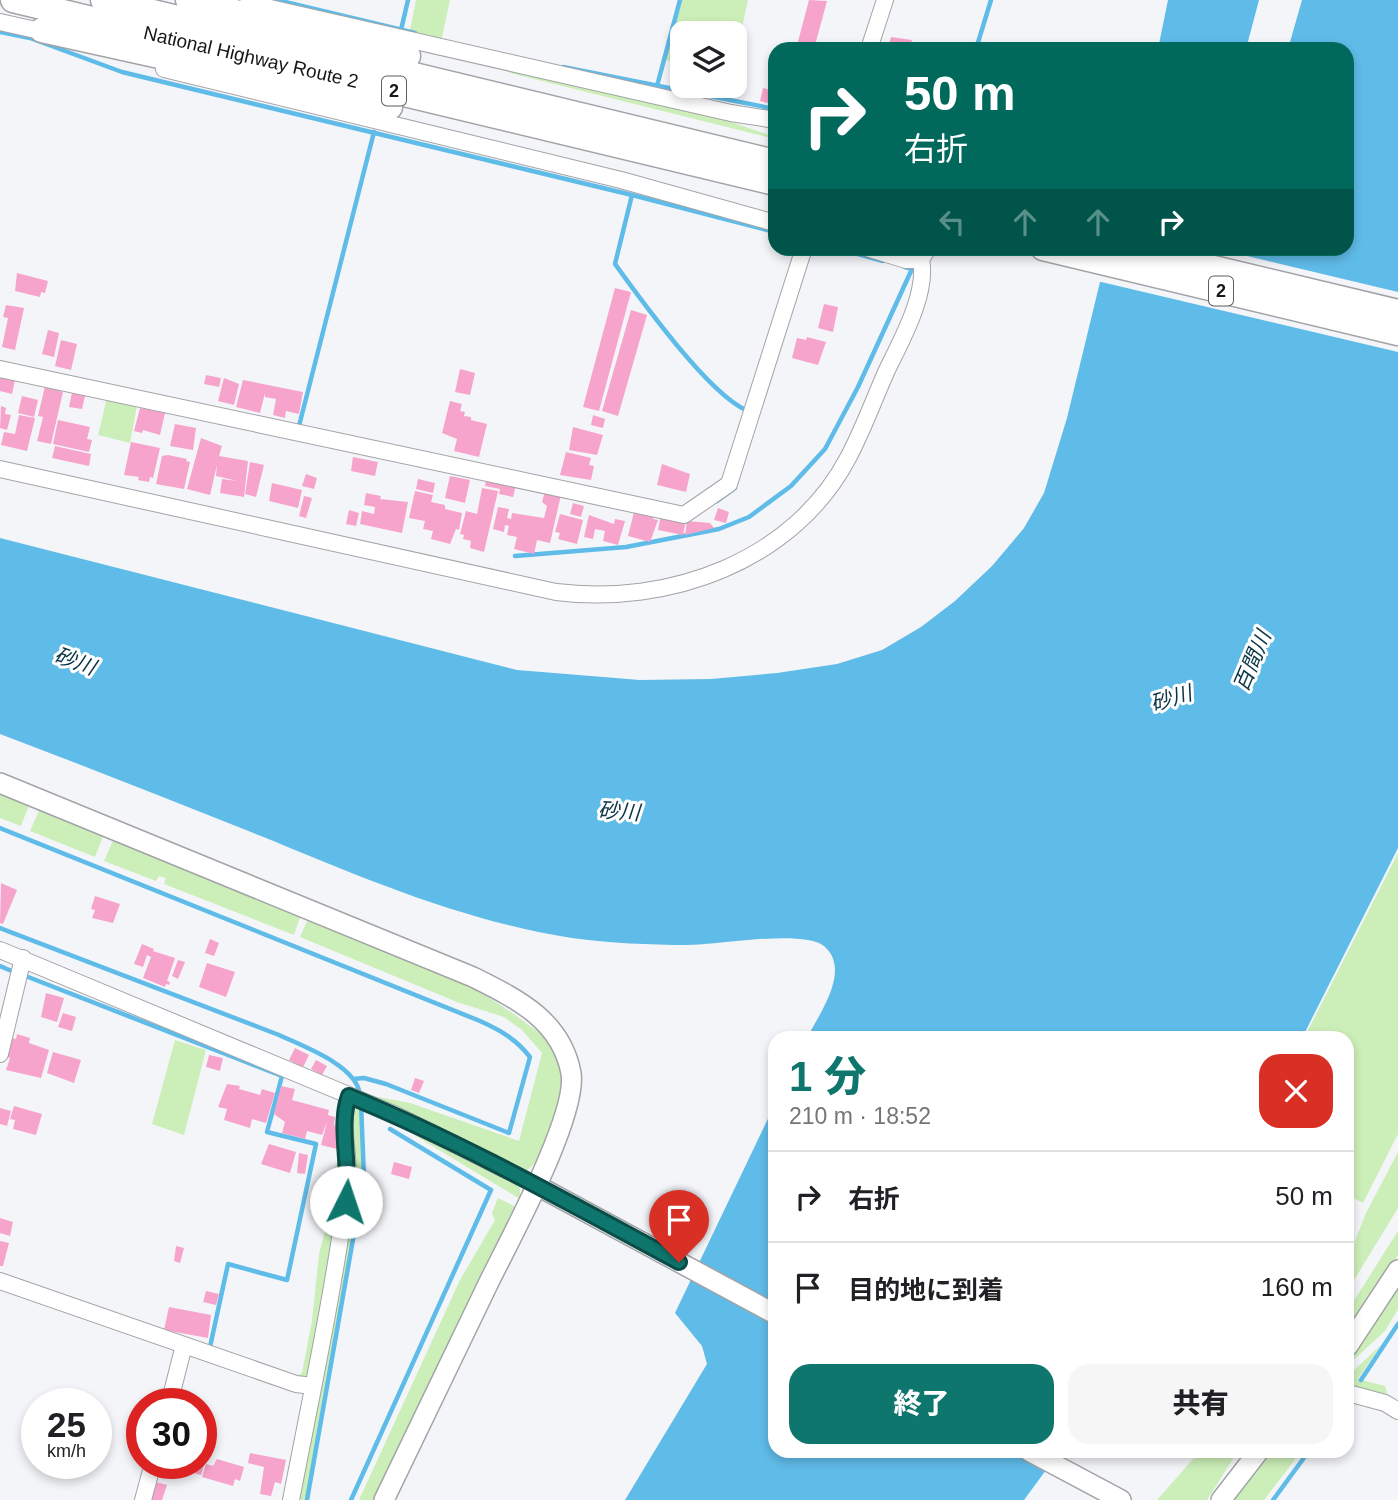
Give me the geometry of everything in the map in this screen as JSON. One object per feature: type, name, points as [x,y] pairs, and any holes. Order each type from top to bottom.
[{"type":"highway","name":"National Highway Route 2","points":[[13,0],[768,175]]},
{"type":"highway","name":"National Highway Route 2","points":[[103,0],[604,120],[768,174]]},
{"type":"highway","points":[[188,0],[567,98],[604,120]]},
{"type":"highway","points":[[42,30],[551,143],[768,175]]},
{"type":"highway","name":"2","points":[[1077,256],[1398,332]]},
{"type":"highway","name":"2","points":[[1164,256],[1398,312]]},
{"type":"street","points":[[235,0],[731,113],[768,119]]},
{"type":"street","points":[[871,42],[885,0]]},
{"type":"street","points":[[0,22],[42,30],[127,60],[621,180],[768,221]]},
{"type":"street","points":[[0,369],[684,515],[729,484],[801,256]]},
{"type":"street","points":[[893,256],[906,260],[919,256]]},
{"type":"street","points":[[0,469],[556,592],[584,596],[660,591],[724,569],[755,554],[809,511],[828,488],[848,458],[912,316],[924,271],[925,256]]},
{"type":"street","points":[[0,783],[386,939],[473,977],[514,997],[540,1015],[557,1035],[572,1075],[571,1097],[563,1121],[536,1185],[384,1500]]},
{"type":"street","points":[[0,950],[21,969],[356,1099],[536,1185],[768,1310]]},
{"type":"street","points":[[0,1054],[21,969]]},
{"type":"street","points":[[291,1500],[349,1178],[344,1111],[356,1099]]},
{"type":"street","points":[[1354,1337],[1398,1270]]},
{"type":"street","points":[[0,1280],[184,1347],[296,1384],[313,1386]]},
{"type":"street","points":[[173,1388],[183,1353]]},
{"type":"street","points":[[1354,1395],[1398,1411]]},
{"type":"street","points":[[1042,1458],[1121,1500]]},
{"type":"street","points":[[1221,1500],[1254,1458]]},
{"type":"street","points":[[143,1500],[149,1479]]},
{"type":"green space","points":[[416,0],[450,0],[441,42],[409,35]]},
{"type":"green space","points":[[682,0],[748,0],[743,21],[676,21]]},
{"type":"green space","points":[[670,45],[670,61],[666,60]]},
{"type":"green space","points":[[505,69],[728,121],[768,135],[768,137],[510,73]]},
{"type":"green space","points":[[107,398],[137,406],[130,443],[98,435]]},
{"type":"green space","points":[[0,793],[29,805],[21,826],[0,818]]},
{"type":"green space","points":[[40,808],[104,834],[95,857],[30,831]]},
{"type":"green space","points":[[114,838],[301,914],[294,935],[164,884],[166,878],[159,876],[156,881],[104,861]]},
{"type":"green space","points":[[1398,853],[1398,1134],[1363,1203],[1354,1198],[1354,1031],[1308,1031]]},
{"type":"green space","points":[[309,917],[449,976],[501,1006],[548,1040],[560,1064],[561,1090],[547,1139],[532,1166],[526,1171],[373,1096],[410,1103],[519,1141],[542,1053],[522,1030],[504,1017],[457,1002],[300,937]]},
{"type":"green space","points":[[175,1040],[206,1050],[184,1135],[152,1124]]},
{"type":"green space","points":[[351,1110],[360,1111],[363,1177],[305,1500],[295,1500]]},
{"type":"green space","points":[[388,1119],[513,1179],[520,1188],[520,1199]]},
{"type":"green space","points":[[1398,1152],[1398,1208],[1354,1280],[1354,1244],[1365,1215]]},
{"type":"green space","points":[[338,1161],[345,1171],[309,1375],[303,1379],[295,1377],[302,1373],[312,1321],[319,1254],[335,1192],[334,1168]]},
{"type":"green space","points":[[498,1198],[516,1207],[376,1500],[359,1500],[460,1280],[495,1220],[492,1213]]},
{"type":"green space","points":[[1398,1231],[1398,1255],[1354,1324],[1354,1301]]},
{"type":"green space","points":[[1398,1285],[1398,1309],[1385,1331],[1354,1359],[1354,1352]]},
{"type":"green space","points":[[1381,1345],[1358,1379],[1385,1386],[1387,1394],[1354,1388],[1354,1370]]},
{"type":"green space","points":[[1194,1458],[1234,1458],[1207,1500],[1157,1500]]},
{"type":"green space","points":[[1267,1458],[1295,1458],[1264,1500],[1233,1500]]},
{"type":"water","points":[[1168,0],[1259,0],[1248,42],[1159,42]]},
{"type":"water","points":[[1302,0],[1398,0],[1398,848],[1306,1031],[811,1031],[830,992],[835,967],[832,956],[824,946],[813,941],[780,938],[688,945],[630,943],[572,938],[492,921],[375,882],[0,734],[0,538],[517,670],[640,680],[711,679],[837,664],[882,650],[921,627],[955,601],[992,566],[1024,528],[1044,493],[1067,418],[1106,256],[1354,256],[1354,42],[1290,42]]},
{"type":"water","points":[[768,1119],[768,1458],[1055,1458],[1024,1500],[625,1500],[707,1364],[702,1346],[675,1313]]},
{"type":"pier","points":[[1102,256],[1247,256],[1398,292],[1398,352],[1097,281]]},
{"type":"building","points":[[809,0],[827,1],[816,42],[798,42]]},
{"type":"building","points":[[891,37],[912,40],[911,42],[890,42]]},
{"type":"building","points":[[763,88],[768,89],[768,103],[760,101]]},
{"type":"building","points":[[17,273],[48,281],[45,293],[41,292],[40,297],[15,291]]},
{"type":"building","points":[[615,288],[631,292],[599,411],[583,407]]},
{"type":"building","points":[[824,304],[838,307],[833,332],[818,328]]},
{"type":"building","points":[[6,305],[24,308],[15,350],[2,347],[8,318],[3,317]]},
{"type":"building","points":[[631,310],[647,315],[618,416],[602,411]]},
{"type":"building","points":[[48,330],[59,333],[54,357],[42,354]]},
{"type":"building","points":[[807,337],[826,342],[818,365],[792,358],[797,338],[806,340]]},
{"type":"building","points":[[61,340],[77,344],[71,370],[55,366]]},
{"type":"building","points":[[460,369],[475,373],[470,395],[455,392]]},
{"type":"building","points":[[206,375],[221,378],[219,387],[204,384]]},
{"type":"building","points":[[0,376],[15,380],[12,394],[0,391]]},
{"type":"building","points":[[224,378],[239,384],[234,405],[218,401]]},
{"type":"building","points":[[243,380],[303,392],[299,414],[286,411],[285,418],[273,415],[276,399],[265,397],[265,393],[260,413],[236,407]]},
{"type":"building","points":[[45,386],[63,392],[51,444],[37,441],[43,417],[38,416]]},
{"type":"building","points":[[72,393],[85,396],[82,409],[69,407]]},
{"type":"building","points":[[22,396],[38,400],[34,417],[18,413]]},
{"type":"building","points":[[450,401],[462,404],[460,411],[465,412],[464,416],[487,424],[479,457],[454,451],[457,439],[442,433]]},
{"type":"building","points":[[1,406],[6,408],[5,414],[11,415],[7,430],[0,428]]},
{"type":"building","points":[[140,408],[165,413],[160,435],[143,430],[142,433],[134,431]]},
{"type":"building","points":[[19,415],[35,418],[27,451],[1,445],[4,432],[15,434]]},
{"type":"building","points":[[593,415],[605,419],[603,428],[591,425]]},
{"type":"building","points":[[58,420],[90,427],[87,439],[92,440],[89,452],[53,444]]},
{"type":"building","points":[[175,424],[196,428],[193,450],[170,446]]},
{"type":"building","points":[[573,427],[603,435],[597,455],[569,450]]},
{"type":"building","points":[[201,438],[222,446],[219,456],[248,461],[244,497],[220,493],[222,479],[237,481],[216,476],[217,465],[210,495],[187,489]]},
{"type":"building","points":[[131,442],[160,448],[153,478],[150,477],[149,482],[138,480],[139,477],[124,475]]},
{"type":"building","points":[[55,446],[91,454],[89,466],[52,458]]},
{"type":"building","points":[[566,452],[591,458],[589,465],[594,466],[591,480],[560,475]]},
{"type":"building","points":[[168,455],[190,462],[184,489],[156,484],[162,456]]},
{"type":"building","points":[[353,457],[378,462],[375,476],[351,471]]},
{"type":"building","points":[[250,462],[264,465],[256,497],[245,494]]},
{"type":"building","points":[[662,464],[690,474],[686,492],[657,485]]},
{"type":"building","points":[[306,474],[317,478],[314,489],[302,486]]},
{"type":"building","points":[[450,476],[470,480],[465,503],[445,498]]},
{"type":"building","points":[[418,479],[435,483],[433,493],[416,489]]},
{"type":"building","points":[[486,479],[516,485],[513,497],[499,494],[500,489],[485,486]]},
{"type":"building","points":[[272,483],[302,490],[298,508],[269,501]]},
{"type":"building","points":[[482,488],[498,491],[484,552],[470,548],[471,541],[463,539],[464,535],[460,534],[466,511],[477,514]]},
{"type":"building","points":[[415,491],[433,495],[431,502],[462,513],[459,530],[456,529],[450,544],[431,539],[433,531],[423,529],[425,521],[409,518]]},
{"type":"building","points":[[545,491],[561,495],[550,543],[537,540],[534,554],[514,549],[517,537],[507,535],[509,526],[505,525],[504,532],[493,529],[498,507],[509,509],[507,518],[511,519],[512,513],[544,518],[547,506],[542,502]]},
{"type":"building","points":[[366,493],[381,496],[380,499],[408,502],[402,533],[360,524],[362,511],[374,514],[375,507],[364,505]]},
{"type":"building","points":[[304,496],[312,498],[306,518],[299,516]]},
{"type":"building","points":[[573,503],[584,506],[581,517],[570,514]]},
{"type":"building","points":[[718,508],[729,512],[726,523],[714,520]]},
{"type":"building","points":[[349,510],[359,513],[356,526],[346,524]]},
{"type":"building","points":[[634,512],[654,516],[653,519],[658,520],[650,542],[628,536]]},
{"type":"building","points":[[560,514],[583,520],[577,544],[558,539],[560,533],[555,532]]},
{"type":"building","points":[[589,515],[614,524],[615,519],[625,521],[618,545],[603,541],[605,531],[595,529],[593,539],[584,537]]},
{"type":"building","points":[[661,515],[686,521],[683,535],[658,530]]},
{"type":"building","points":[[687,521],[710,523],[714,528],[685,535]]},
{"type":"building","points":[[1,883],[17,890],[3,924],[0,923]]},
{"type":"building","points":[[95,896],[120,904],[113,923],[92,918],[95,910],[91,909]]},
{"type":"building","points":[[210,939],[219,943],[214,956],[205,953]]},
{"type":"building","points":[[142,944],[154,949],[153,951],[175,958],[167,981],[170,982],[169,985],[166,984],[165,987],[143,978],[151,957],[147,955],[143,967],[134,964]]},
{"type":"building","points":[[178,960],[185,962],[178,979],[172,976]]},
{"type":"building","points":[[207,963],[235,972],[226,997],[199,987]]},
{"type":"building","points":[[46,993],[64,998],[57,1022],[41,1017]]},
{"type":"building","points":[[63,1013],[76,1017],[72,1031],[58,1027]]},
{"type":"building","points":[[17,1034],[30,1038],[29,1043],[49,1050],[41,1078],[6,1070],[10,1058],[3,1056],[8,1037],[16,1039]]},
{"type":"building","points":[[295,1048],[309,1055],[303,1067],[289,1060]]},
{"type":"building","points":[[53,1052],[81,1060],[74,1083],[47,1073]]},
{"type":"building","points":[[209,1055],[223,1058],[220,1071],[206,1067]]},
{"type":"building","points":[[316,1060],[327,1066],[322,1075],[311,1069]]},
{"type":"building","points":[[415,1078],[424,1081],[419,1093],[411,1090]]},
{"type":"building","points":[[227,1084],[240,1086],[239,1089],[260,1095],[262,1089],[275,1093],[266,1123],[252,1119],[250,1128],[224,1120],[227,1109],[218,1107]]},
{"type":"building","points":[[281,1086],[295,1089],[292,1100],[329,1110],[328,1115],[335,1117],[334,1125],[339,1128],[337,1149],[321,1145],[327,1122],[322,1135],[307,1131],[305,1139],[282,1133],[285,1122],[274,1114]]},
{"type":"building","points":[[14,1106],[42,1114],[36,1135],[13,1129],[15,1120],[10,1119]]},
{"type":"building","points":[[0,1108],[11,1111],[7,1126],[0,1124]]},
{"type":"building","points":[[269,1144],[296,1152],[290,1173],[261,1164]]},
{"type":"building","points":[[299,1153],[308,1155],[305,1174],[297,1173]]},
{"type":"building","points":[[394,1162],[412,1167],[409,1179],[391,1174]]},
{"type":"building","points":[[0,1218],[13,1222],[10,1236],[0,1233]]},
{"type":"building","points":[[0,1241],[9,1243],[3,1266],[0,1266]]},
{"type":"building","points":[[176,1246],[184,1248],[180,1263],[174,1261]]},
{"type":"building","points":[[206,1291],[219,1294],[216,1305],[203,1302]]},
{"type":"building","points":[[169,1307],[211,1315],[208,1338],[164,1330]]},
{"type":"building","points":[[250,1453],[286,1460],[281,1484],[275,1482],[271,1496],[260,1494],[264,1467],[248,1463]]},
{"type":"building","points":[[217,1459],[244,1467],[240,1481],[235,1479],[233,1486],[209,1479],[217,1479]]},
{"type":"building","points":[[156,1482],[167,1485],[162,1500],[151,1500]]},
{"type":"waterway","points":[[277,0],[415,33]]},
{"type":"waterway","points":[[401,30],[408,0]]},
{"type":"waterway","points":[[657,86],[680,0]]},
{"type":"waterway","points":[[978,42],[991,0]]},
{"type":"waterway","points":[[0,32],[30,38],[122,72],[768,230]]},
{"type":"waterway","points":[[563,67],[768,108]]},
{"type":"waterway","points":[[299,426],[374,132]]},
{"type":"waterway","points":[[632,195],[615,264],[695,366],[713,385],[746,410]]},
{"type":"waterway","points":[[865,256],[883,261]]},
{"type":"waterway","points":[[515,556],[626,547],[719,529],[749,517],[791,486],[825,449],[858,387],[912,269],[905,267]]},
{"type":"waterway","points":[[717,501],[735,488]]},
{"type":"waterway","points":[[0,828],[480,1021],[507,1036],[530,1057],[509,1133],[386,1084],[364,1078],[353,1079]]},
{"type":"waterway","points":[[0,928],[301,1045],[339,1066],[357,1084],[360,1095]]},
{"type":"waterway","points":[[0,966],[14,972]]},
{"type":"waterway","points":[[23,975],[282,1076],[267,1132],[316,1144],[287,1280],[228,1264],[210,1347]]},
{"type":"waterway","points":[[307,1500],[364,1177],[361,1104]]},
{"type":"waterway","points":[[351,1500],[491,1190],[390,1129]]},
{"type":"waterway","points":[[1361,1380],[1398,1324]]},
{"type":"waterway","points":[[1273,1500],[1304,1458]]},
{"type":"route","points":[[346,1202],[349,1178],[344,1111],[349,1096],[394,1114],[536,1185],[679,1262]]},
{"type":"water label","name":"砂川","points":[[75,661]]},
{"type":"water label","name":"百間川","points":[[1252,661]]},
{"type":"water label","name":"砂川","points":[[1171,698]]},
{"type":"water label","name":"砂川","points":[[619,811]]}]
